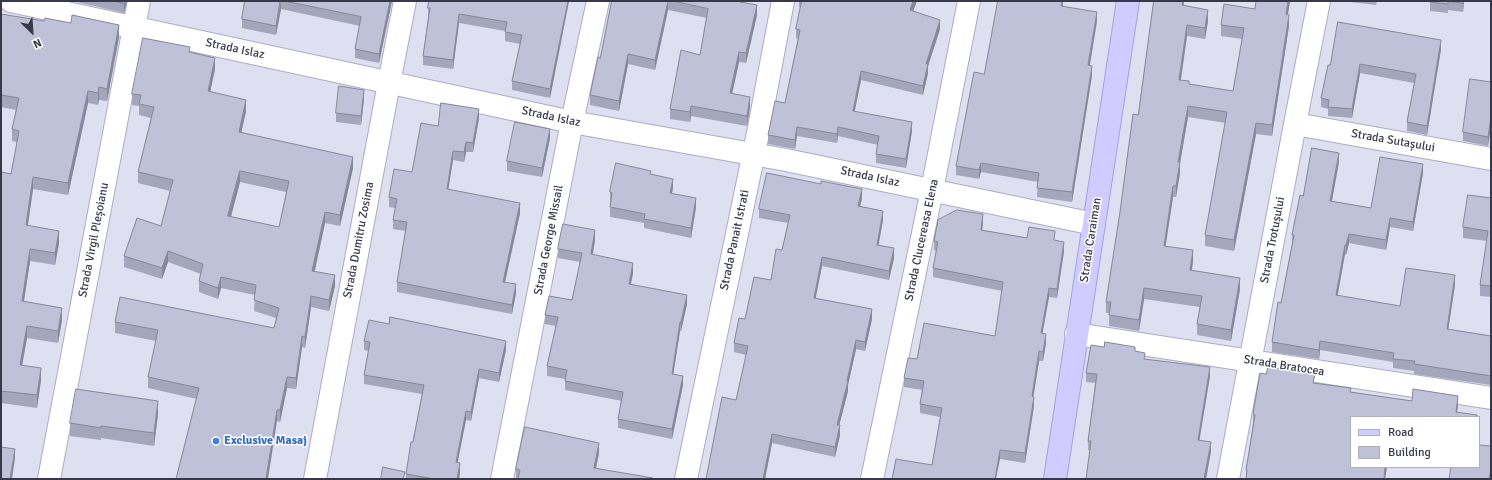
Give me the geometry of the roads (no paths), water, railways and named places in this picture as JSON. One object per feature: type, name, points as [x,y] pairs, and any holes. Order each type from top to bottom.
[{"type":"street","name":"Strada Islaz","points":[[11,1],[572,122],[754,154],[1094,224]]},
{"type":"street","name":"Strada Virgil Pleșoianu","points":[[49,479],[139,1]]},
{"type":"street","name":"Strada Dumitru Zosima","points":[[315,479],[405,1]]},
{"type":"street","name":"Strada George Missail","points":[[502,479],[572,122],[598,1]]},
{"type":"street","name":"Strada Panait Istrati","points":[[686,479],[754,154],[783,1]]},
{"type":"street","name":"Strada Clucereasa Elena","points":[[872,479],[932,190],[969,1]]},
{"type":"street","name":"Strada Caraiman","points":[[1055,479],[1128,1]]},
{"type":"street","name":"Strada Trotușului","points":[[1228,479],[1319,1]]},
{"type":"street","name":"Strada Sutașului","points":[[1295,124],[1491,159]]},
{"type":"street","name":"Strada Bratocea","points":[[1076,334],[1491,398]]},
{"type":"place","name":"Exclusive Masaj","points":[[216,441]]}]
